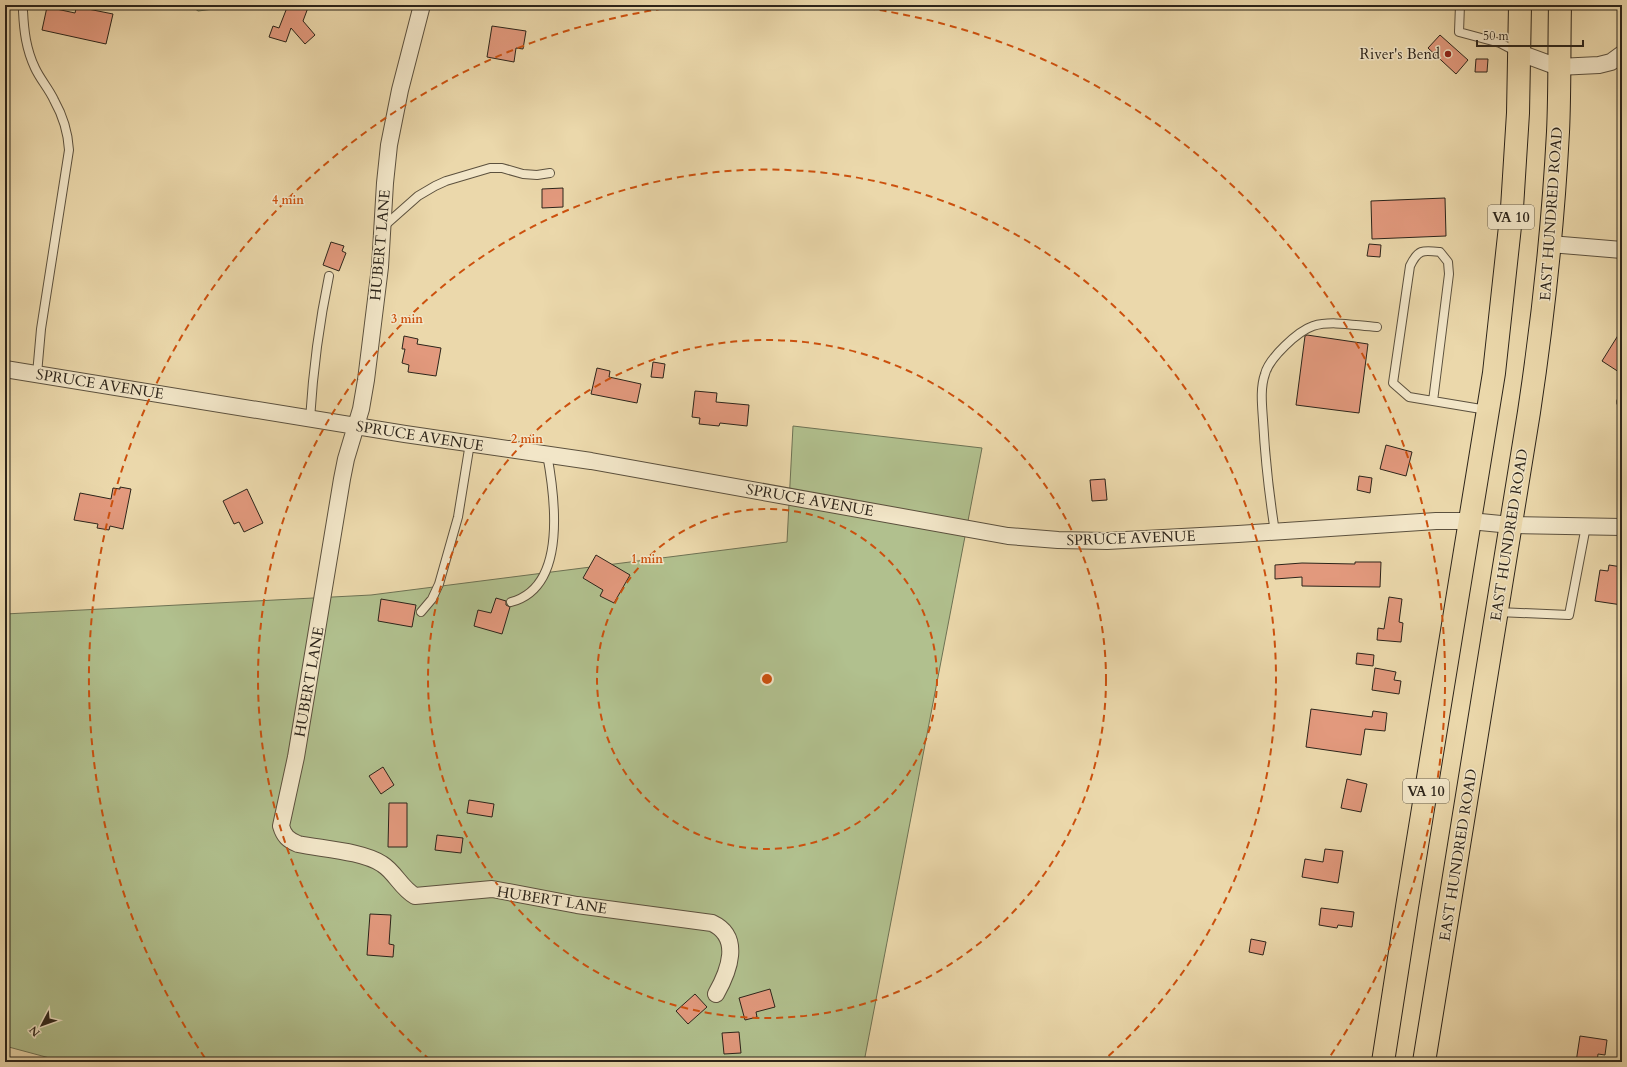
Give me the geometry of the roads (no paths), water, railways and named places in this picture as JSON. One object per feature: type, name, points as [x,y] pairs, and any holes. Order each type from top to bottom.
[{"type":"highway","name":"VA 10","points":[[1383,1062],[1494,373],[1512,208],[1518,113],[1520,5]]},
{"type":"highway","name":"EAST HUNDRED ROAD","points":[[1424,1062],[1539,344],[1550,244],[1558,131],[1560,5]]},
{"type":"street","name":"HUBERT LANE","points":[[422,5],[400,90],[389,145],[380,267],[366,380],[361,409],[355,426],[342,479],[296,757],[281,826],[284,834],[289,840],[298,844],[369,857],[383,865],[397,878],[408,892],[415,896],[492,889],[577,905],[712,923],[720,927],[728,935],[730,944],[730,953],[726,971],[716,994]]},
{"type":"street","points":[[1520,53],[1558,67],[1611,62],[1622,54]]},
{"type":"street","points":[[1550,244],[1622,250]]},
{"type":"street","name":"SPRUCE AVENUE","points":[[5,369],[310,419],[591,461],[1008,536],[1058,540],[1107,541],[1275,532],[1436,521],[1470,521],[1511,525],[1622,527]]},
{"type":"lane","points":[[1460,5],[1459,32],[1500,44],[1520,53]]},
{"type":"lane","points":[[23,11],[24,31],[28,51],[35,70],[54,100],[68,137],[69,150],[41,329],[37,374]]},
{"type":"lane","points":[[382,227],[418,196],[446,181],[490,168],[502,168],[523,174],[536,175],[550,173]]},
{"type":"lane","points":[[1433,401],[1449,274],[1448,262],[1440,252],[1422,250],[1414,256],[1410,266],[1394,383],[1409,397],[1433,401],[1488,410]]},
{"type":"lane","points":[[310,419],[314,368],[321,317],[329,276]]},
{"type":"lane","points":[[1275,532],[1269,495],[1262,407],[1263,380],[1265,372],[1270,362],[1290,341],[1299,333],[1313,326],[1330,324],[1377,327]]},
{"type":"lane","points":[[421,612],[432,600],[439,584],[458,517],[470,444]]},
{"type":"lane","points":[[512,602],[528,596],[537,587],[544,576],[550,557],[554,531],[554,509],[547,454]]},
{"type":"lane","points":[[1497,612],[1569,615],[1586,526]]},
{"type":"place","name":"River's Bend","points":[[1448,54]]}]
